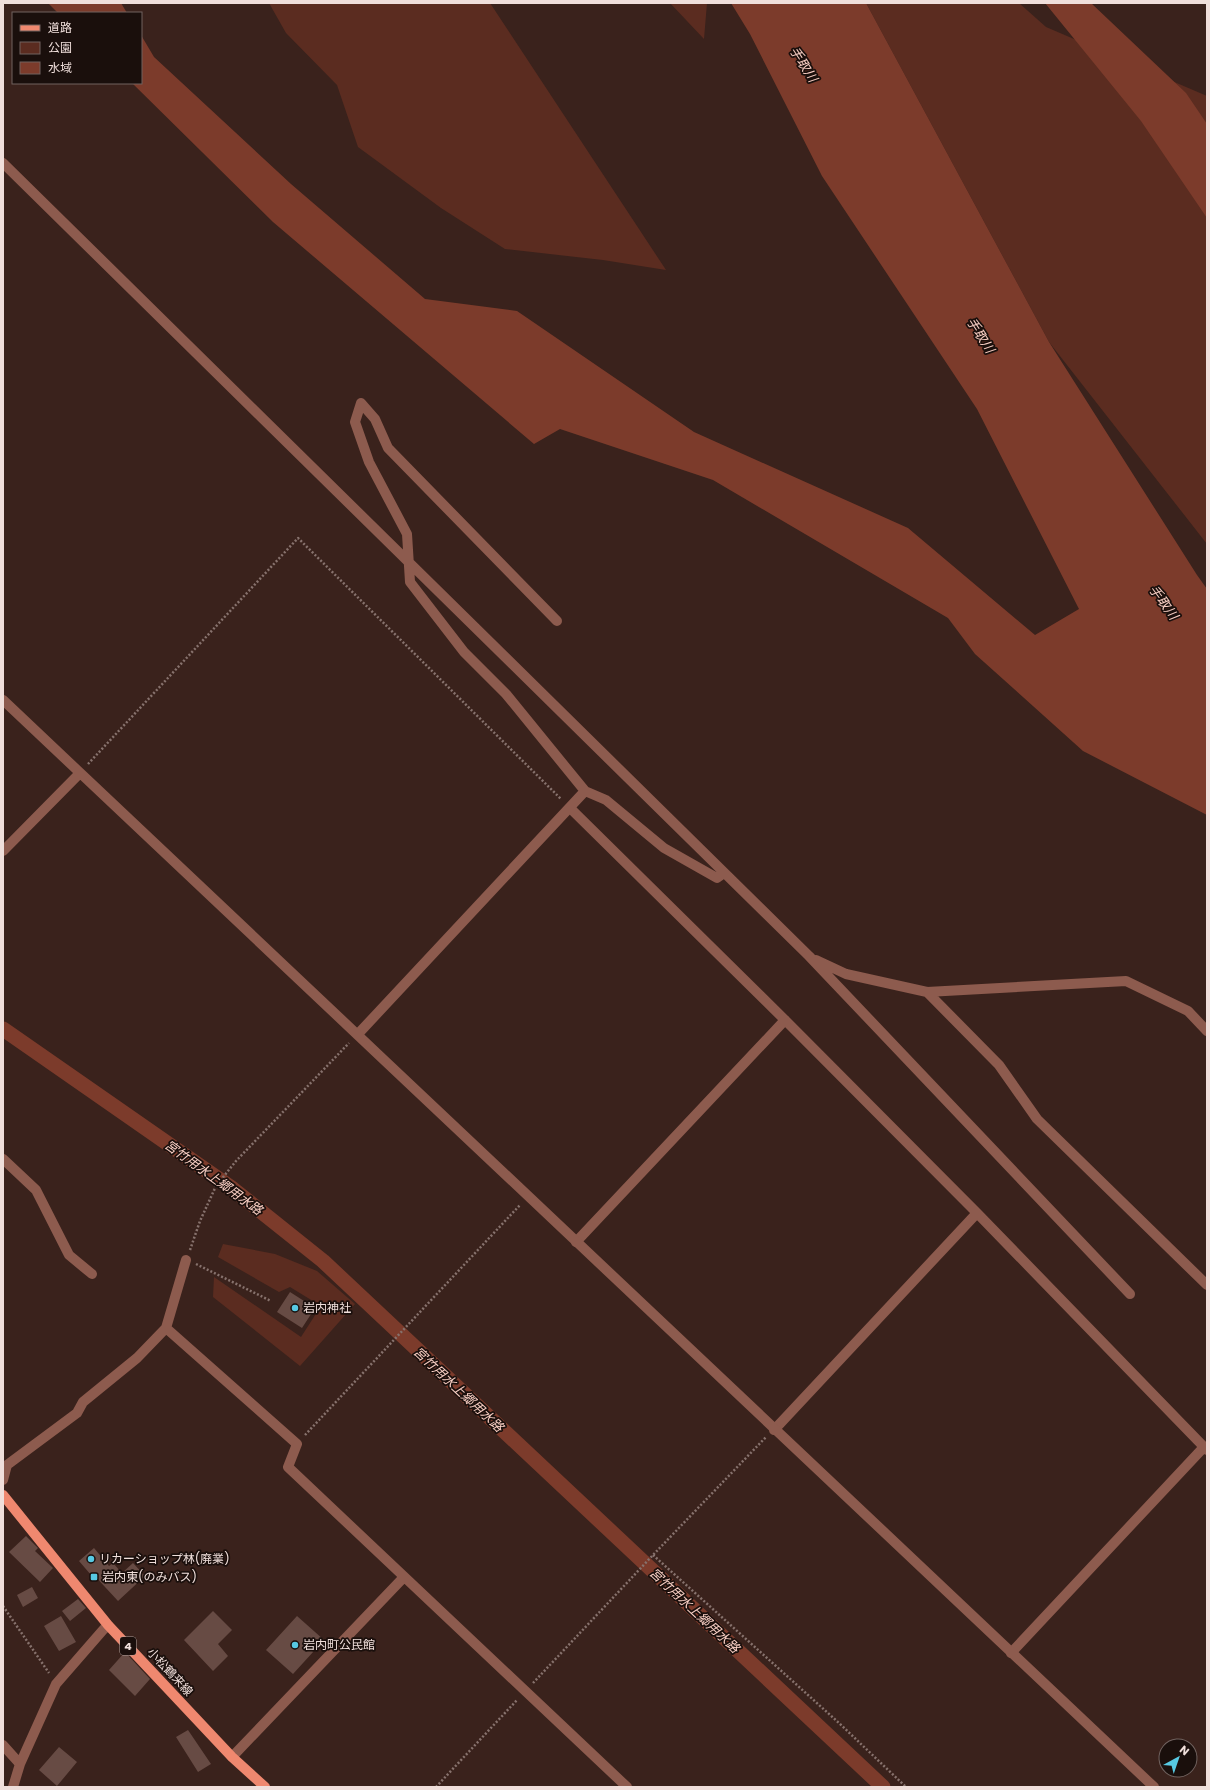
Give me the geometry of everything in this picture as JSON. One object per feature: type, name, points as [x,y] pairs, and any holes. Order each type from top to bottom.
[{"type":"main road","name":"小松鶴来線","points":[[3,1495],[108,1625],[232,1757],[266,1787]]},
{"type":"street","points":[[3,163],[809,956],[1130,1294]]},
{"type":"street","points":[[557,621],[388,448],[375,419],[361,403],[355,422],[369,462],[407,534],[410,582],[464,652],[506,694],[586,791],[606,800],[664,848],[718,878],[724,873]]},
{"type":"street","points":[[3,700],[358,1034],[774,1430],[1154,1787]]},
{"type":"street","points":[[3,851],[80,773]]},
{"type":"street","points":[[358,1034],[586,791]]},
{"type":"street","points":[[570,808],[785,1020],[977,1213],[1206,1448],[1012,1653]]},
{"type":"street","points":[[809,956],[846,974],[927,992],[1126,981],[1188,1011],[1207,1031]]},
{"type":"street","points":[[927,992],[999,1065],[1037,1119],[1207,1285]]},
{"type":"street","points":[[576,1242],[785,1020]]},
{"type":"street","points":[[3,1159],[36,1190],[69,1255],[92,1274]]},
{"type":"street","points":[[774,1430],[977,1213]]},
{"type":"street","points":[[3,1480],[7,1465],[77,1413],[83,1402],[137,1358],[166,1328],[186,1260]]},
{"type":"street","points":[[166,1328],[297,1444],[288,1467],[627,1787]]},
{"type":"street","points":[[232,1757],[404,1577]]},
{"type":"street","points":[[13,1787],[20,1764],[56,1684],[108,1625]]},
{"type":"street","points":[[3,1745],[20,1764]]},
{"type":"path","points":[[80,773],[298,538],[570,808]]},
{"type":"path","points":[[271,1301],[186,1260],[200,1221],[216,1186],[358,1034]]},
{"type":"path","points":[[297,1444],[404,1327],[528,1196]]},
{"type":"path","points":[[436,1787],[653,1555],[774,1430]]},
{"type":"path","points":[[653,1555],[839,1723],[906,1787]]},
{"type":"path","points":[[3,1606],[56,1684]]},
{"type":"green space","points":[[269,3],[490,3],[666,270],[603,260],[505,249],[441,208],[358,147],[337,85],[286,33]]},
{"type":"green space","points":[[670,3],[707,3],[704,39]]},
{"type":"green space","points":[[866,3],[1019,3],[1046,27],[1207,96],[1207,544],[1049,342]]},
{"type":"green space","points":[[223,1244],[275,1254],[317,1271],[355,1304],[300,1366],[213,1297],[214,1277],[301,1337],[321,1306],[290,1287],[279,1292],[218,1257]]},
{"type":"water","points":[[48,3],[121,3],[126,12],[57,12]]},
{"type":"water","name":"手取川","points":[[731,3],[866,3],[1049,342],[1207,589],[1207,815],[1083,751],[975,654],[948,618],[713,480],[560,429],[534,444],[273,222],[133,84],[142,84],[142,37],[154,57],[291,184],[425,299],[517,311],[694,432],[908,528],[1035,635],[1079,609],[977,409],[822,176],[750,34]]},
{"type":"water","points":[[1045,3],[1091,3],[1186,93],[1207,124],[1207,218],[1141,121]]},
{"type":"building","points":[[290,1292],[315,1308],[302,1328],[277,1312]]},
{"type":"building","points":[[26,1536],[38,1548],[35,1551],[53,1568],[40,1582],[9,1552]]},
{"type":"building","points":[[94,1548],[109,1566],[113,1563],[122,1573],[133,1563],[145,1576],[118,1601],[79,1561]]},
{"type":"building","points":[[32,1587],[38,1598],[23,1607],[17,1595]]},
{"type":"building","points":[[78,1599],[86,1608],[70,1621],[62,1611]]},
{"type":"building","points":[[213,1611],[232,1630],[218,1644],[228,1656],[213,1671],[184,1640]]},
{"type":"building","points":[[61,1616],[76,1642],[59,1651],[44,1626]]},
{"type":"building","name":"岩内町公民館","points":[[297,1616],[324,1640],[293,1674],[266,1650]]},
{"type":"building","points":[[125,1652],[150,1679],[135,1696],[109,1670]]},
{"type":"building","points":[[188,1730],[211,1764],[198,1772],[176,1737]]},
{"type":"building","points":[[59,1747],[77,1762],[57,1786],[39,1770]]},
{"type":"waterway","name":"宮竹用水上郷用水路","points":[[3,1029],[233,1189],[323,1261],[883,1787]]},
{"type":"place","name":"岩内神社","points":[[295,1308]]},
{"type":"place","name":"リカーショップ林(廃業)","points":[[91,1559]]},
{"type":"place","name":"岩内東(のみバス)","points":[[94,1577]]},
{"type":"place","name":"岩内町公民館","points":[[295,1645]]}]
